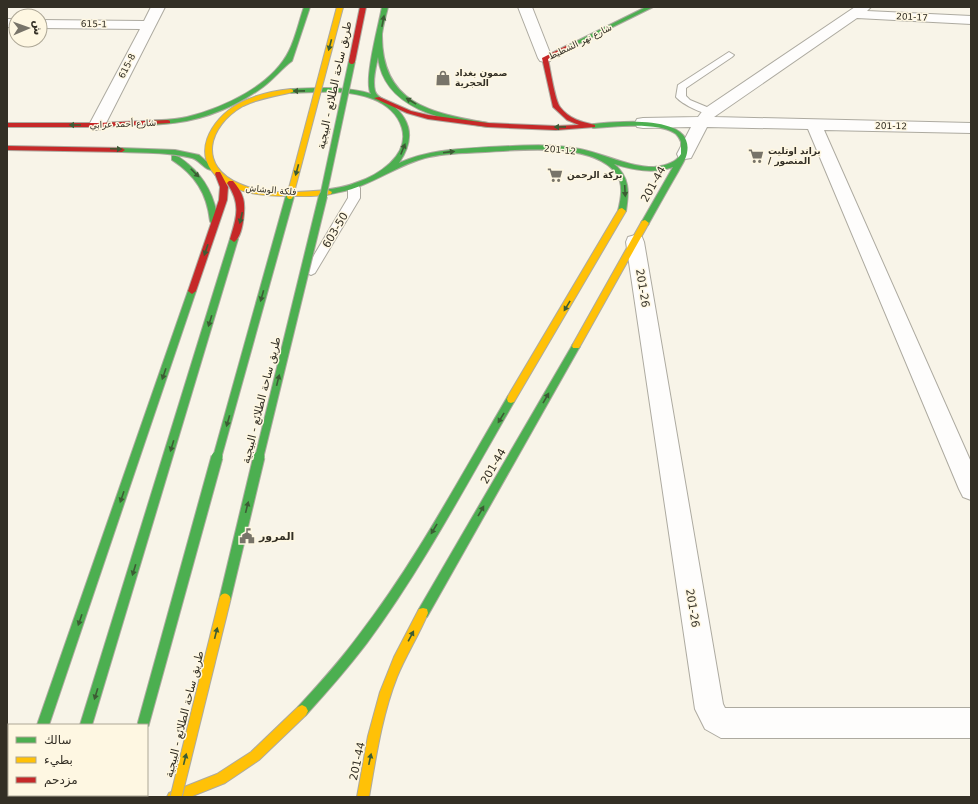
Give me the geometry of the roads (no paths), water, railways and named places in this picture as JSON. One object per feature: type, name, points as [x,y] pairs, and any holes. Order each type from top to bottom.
[{"type":"main road","points":[[258,97],[279,79],[289,61],[307,7]]},
{"type":"main road","name":"طريق ساحة الطلائع - البيجية","points":[[143,724],[289,199],[340,7]]},
{"type":"main road","name":"طريق ساحة الطلائع - البيجية","points":[[174,797],[322,199],[363,7]]},
{"type":"main road","points":[[377,98],[372,94],[370,88],[385,7]]},
{"type":"main road","name":"شارع نهر الشطيط","points":[[553,98],[545,58],[634,11],[650,7]]},
{"type":"main road","points":[[380,36],[381,64],[386,77],[396,90],[415,104],[440,115],[488,125]]},
{"type":"main road","points":[[147,124],[185,119],[223,106],[245,95],[280,71],[294,48]]},
{"type":"main road","name":"فلكة الوشاش","points":[[305,91],[353,93],[377,98],[395,110],[401,117],[407,132],[404,150],[391,167],[373,179],[354,188],[316,194],[247,189],[231,183],[215,171],[207,160],[206,152],[210,137],[223,118],[237,107],[258,97],[280,92],[305,91]]},
{"type":"main road","name":"201-12","points":[[373,179],[412,159],[446,152],[523,147],[580,152],[652,169],[673,165],[682,157],[686,147],[676,132],[666,127],[654,124],[643,123],[556,128],[488,125],[428,117],[410,112],[377,98]]},
{"type":"main road","points":[[511,126],[537,122],[547,116],[551,111],[553,98]]},
{"type":"main road","points":[[553,98],[559,112],[571,120],[589,125],[602,126]]},
{"type":"main road","name":"شارع أحمد عرابي","points":[[7,125],[147,124],[204,119],[225,114],[237,107]]},
{"type":"main road","points":[[7,148],[134,150],[187,154],[205,162],[215,171],[225,186],[224,195],[214,227],[43,724]]},
{"type":"main road","points":[[134,150],[162,154],[179,161],[191,169],[202,180],[210,194],[214,210],[214,227]]},
{"type":"main road","points":[[174,797],[221,779],[255,756],[285,729],[348,660],[401,585],[622,212],[626,201],[624,178],[609,162],[599,157],[580,152]]},
{"type":"main road","name":"201-44","points":[[363,797],[379,716],[387,687],[399,658],[431,598],[636,242],[682,157]]},
{"type":"main road","points":[[86,724],[243,208],[242,198],[238,190],[231,183]]},
{"type":"street","name":"615-8","points":[[97,125],[158,7]]},
{"type":"street","points":[[525,7],[545,58]]},
{"type":"street","points":[[682,157],[706,117],[858,10]]},
{"type":"street","name":"201-17","points":[[858,10],[971,20]]},
{"type":"street","name":"615-1","points":[[48,24],[148,25]]},
{"type":"street","name":"201-12","points":[[643,123],[706,117],[814,125],[971,128]]},
{"type":"street","points":[[814,125],[971,489]]},
{"type":"street","name":"201-26","points":[[636,242],[708,702],[715,719],[721,723],[971,723]]},
{"type":"lane","points":[[706,117],[681,97],[681,87],[729,55]]},
{"type":"lane","name":"603-50","points":[[311,270],[354,198],[354,188]]},
{"type":"place","name":"صمون بغداد الحجرية","points":[[443,78]]},
{"type":"place","name":"براند اوتليت / المنصور","points":[[756,156]]},
{"type":"place","name":"بركة الرحمن","points":[[555,175]]},
{"type":"place","name":"المرور","points":[[247,536]]}]
